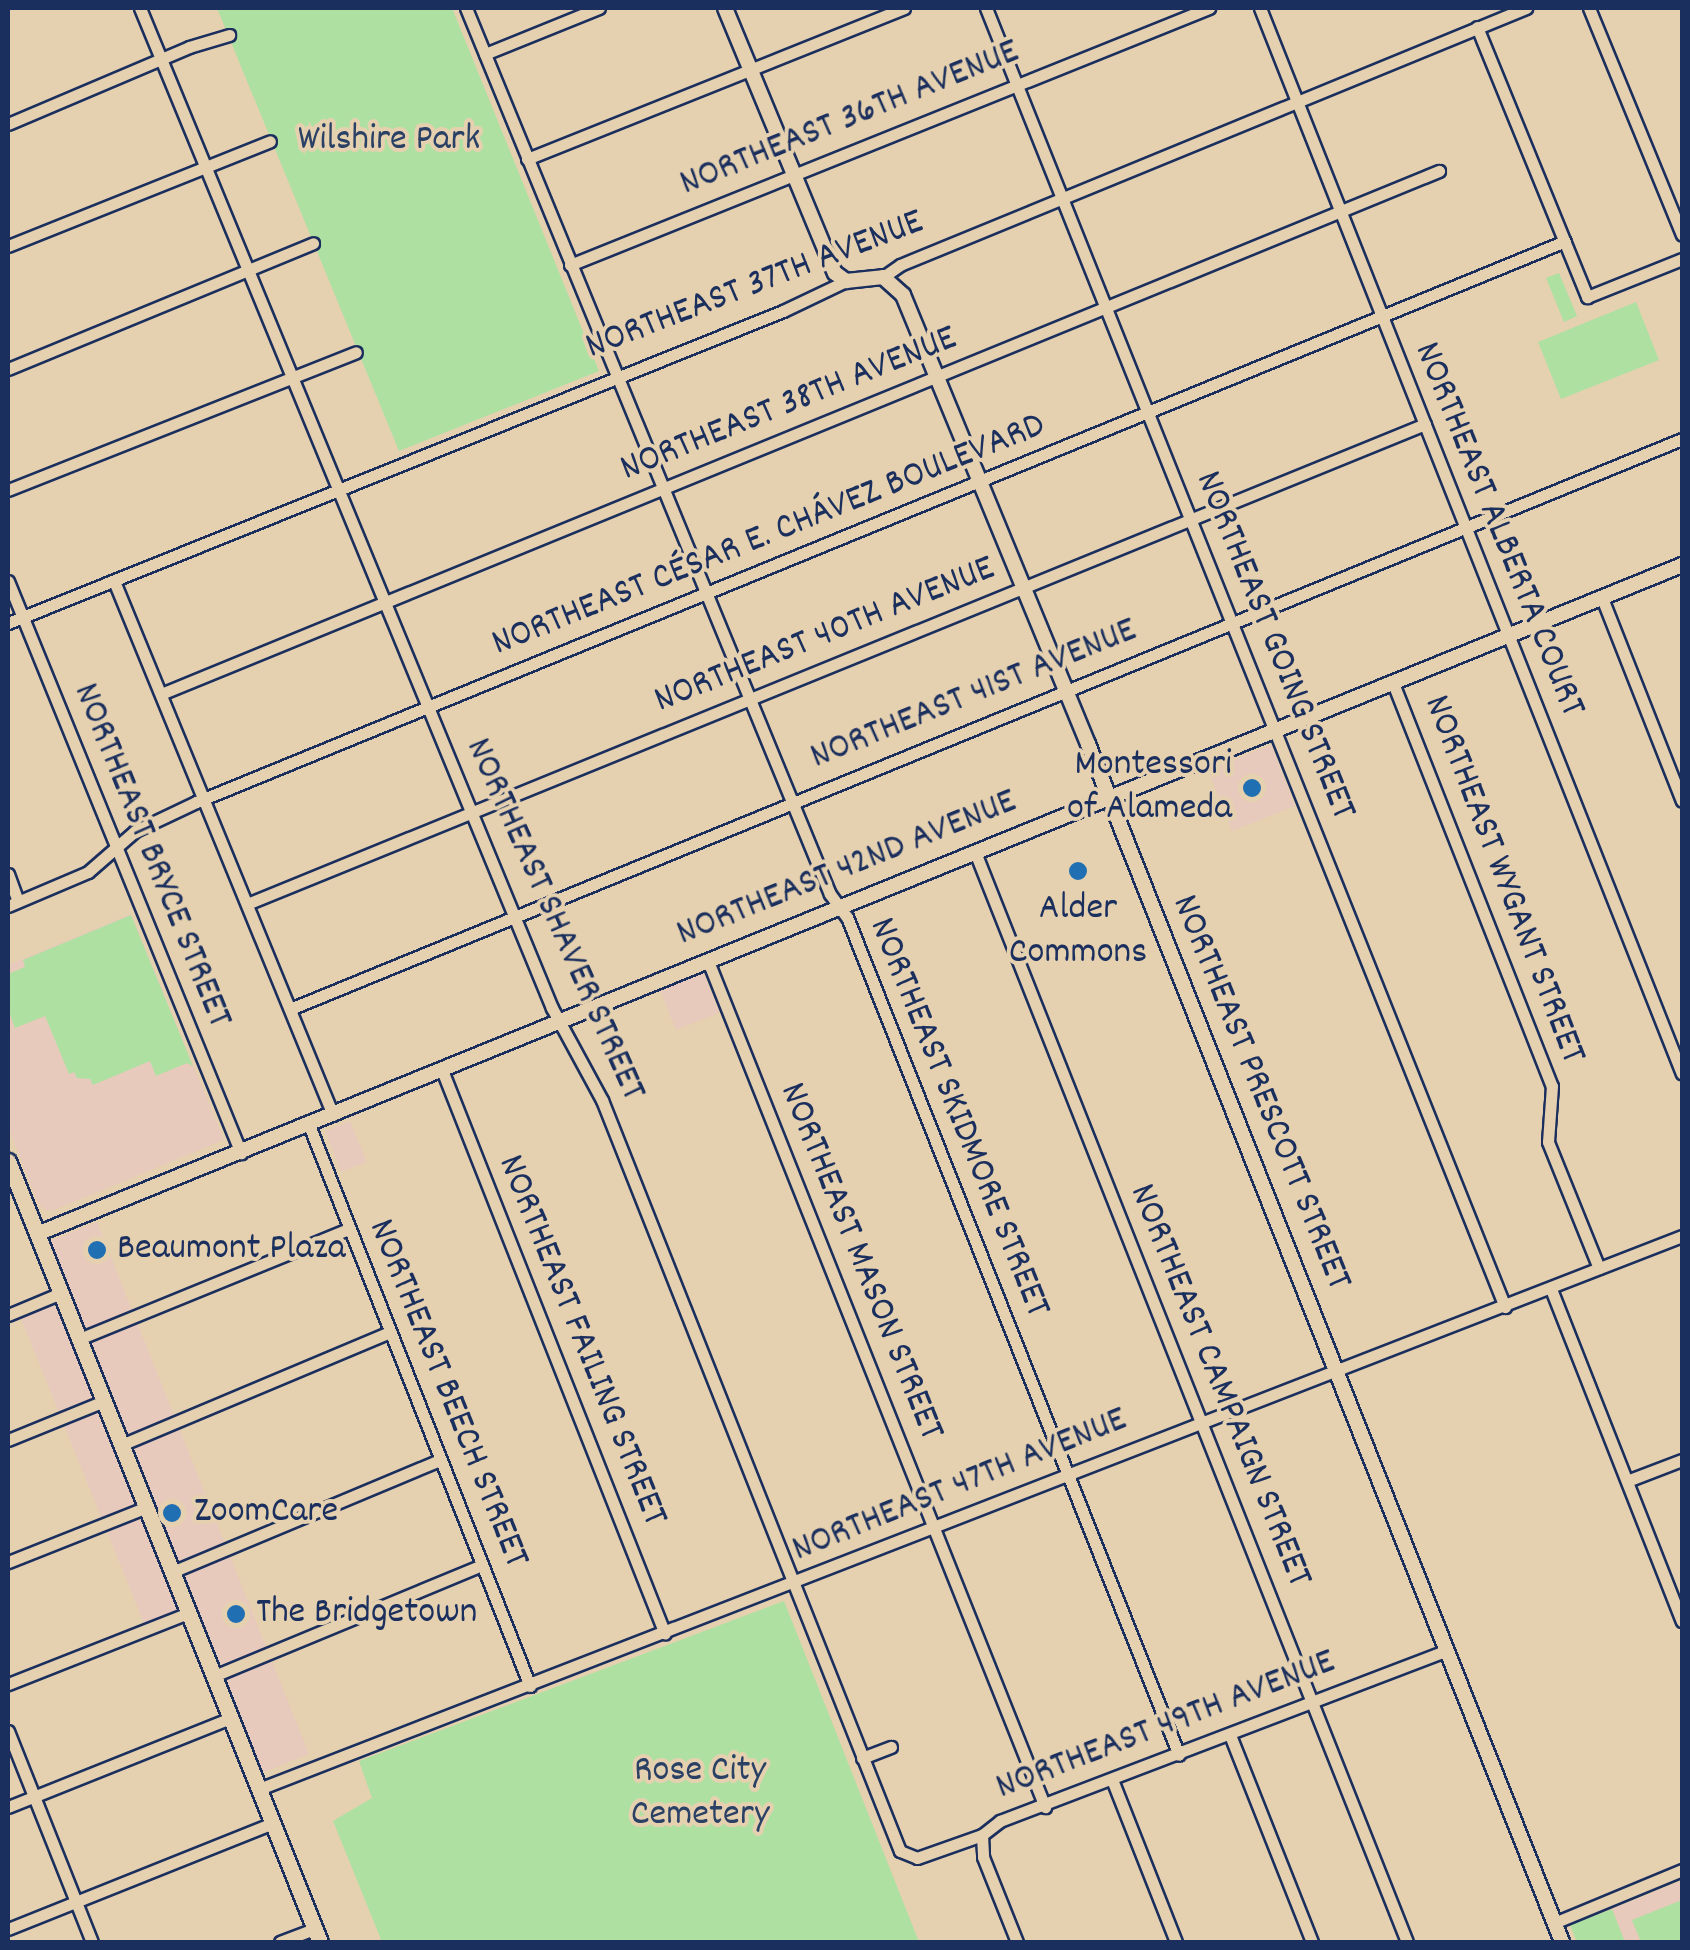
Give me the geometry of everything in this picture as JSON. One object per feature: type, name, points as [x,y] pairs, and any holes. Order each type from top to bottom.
[{"type":"main road","points":[[8,1161],[15,1199],[37,1234],[317,1936]]},
{"type":"street","name":"NORTHEAST SHAVER STREET","points":[[140,8],[514,918],[602,1100],[862,1758],[900,1850],[909,1858]]},
{"type":"street","name":"NORTHEAST SKIDMORE STREET","points":[[466,8],[614,376],[792,804],[840,908],[1179,1755]]},
{"type":"street","points":[[485,54],[600,8]]},
{"type":"street","points":[[725,8],[830,264],[846,282]]},
{"type":"street","points":[[527,159],[904,8]]},
{"type":"street","name":"NORTHEAST GOING STREET","points":[[986,8],[1505,1307]]},
{"type":"street","name":"NORTHEAST 36TH AVENUE","points":[[570,265],[1208,8]]},
{"type":"street","name":"NORTHEAST ALBERTA COURT","points":[[1260,8],[1682,1074]]},
{"type":"street","name":"NORTHEAST 37TH AVENUE","points":[[14,621],[846,282],[883,277],[900,264],[1523,8]]},
{"type":"street","points":[[1589,8],[1682,235]]},
{"type":"street","points":[[1477,27],[1588,297],[1682,259]]},
{"type":"street","points":[[8,124],[162,62],[189,47],[228,35]]},
{"type":"street","points":[[8,246],[270,141]]},
{"type":"street","name":"NORTHEAST 38TH AVENUE","points":[[161,694],[1439,171]]},
{"type":"street","name":"NORTHEAST CÉSAR E. CHÁVEZ BOULEVARD","points":[[13,904],[88,872],[146,824],[204,799],[1565,242]]},
{"type":"street","points":[[8,369],[312,244]]},
{"type":"street","name":"NORTHEAST PRESCOTT STREET","points":[[883,277],[903,295],[1066,692],[1562,1942]]},
{"type":"street","points":[[8,490],[356,352]]},
{"type":"street","name":"NORTHEAST 40TH AVENUE","points":[[247,904],[1425,424]]},
{"type":"street","name":"NORTHEAST 41ST AVENUE","points":[[290,1009],[1682,439]]},
{"type":"street","name":"NORTHEAST 42ND AVENUE","points":[[37,1234],[1682,566]]},
{"type":"street","name":"NORTHEAST BRYCE STREET","points":[[8,581],[14,621],[116,849],[241,1153]]},
{"type":"street","points":[[114,581],[334,1114]]},
{"type":"street","points":[[1602,598],[1682,801]]},
{"type":"street","name":"NORTHEAST WYGANT STREET","points":[[1393,682],[1552,1086],[1548,1142],[1599,1268]]},
{"type":"street","name":"NORTHEAST CAMPAIGN STREET","points":[[975,852],[1407,1942]]},
{"type":"street","points":[[8,874],[13,904]]},
{"type":"street","name":"NORTHEAST MASON STREET","points":[[708,961],[1045,1808]]},
{"type":"street","name":"NORTHEAST FAILING STREET","points":[[442,1070],[665,1634]]},
{"type":"street","name":"NORTHEAST BEECH STREET","points":[[309,1124],[530,1686]]},
{"type":"street","points":[[79,1339],[348,1229]]},
{"type":"street","name":"NORTHEAST 47TH AVENUE","points":[[259,1789],[474,1702],[530,1686],[665,1634],[1682,1236]]},
{"type":"street","points":[[1551,1289],[1682,1621]]},
{"type":"street","points":[[8,1315],[61,1293]]},
{"type":"street","points":[[122,1445],[390,1332]]},
{"type":"street","points":[[8,1440],[104,1401]]},
{"type":"street","points":[[172,1572],[440,1460]]},
{"type":"street","points":[[1627,1481],[1682,1460]]},
{"type":"street","points":[[8,1562],[146,1507]]},
{"type":"street","points":[[214,1676],[482,1565]]},
{"type":"street","points":[[8,1684],[188,1613]]},
{"type":"street","name":"NORTHEAST 49TH AVENUE","points":[[909,1858],[982,1835],[1000,1822],[1113,1782],[1446,1650]]},
{"type":"street","points":[[8,1807],[230,1718]]},
{"type":"street","points":[[8,1731],[92,1942]]},
{"type":"street","points":[[1230,1735],[1312,1942]]},
{"type":"street","points":[[862,1758],[891,1747]]},
{"type":"street","points":[[1113,1782],[1176,1942]]},
{"type":"street","points":[[8,1929],[272,1824]]},
{"type":"street","points":[[982,1835],[983,1857],[1017,1942]]},
{"type":"street","points":[[1554,1922],[1682,1870]]},
{"type":"street","points":[[280,1942],[317,1936]]},
{"type":"shaded area","name":"Montessori of Alameda","points":[[1271,745],[1295,806],[1232,831],[1208,770]]},
{"type":"shaded area","points":[[131,914],[224,1140],[52,1211],[45,1210],[38,1203],[8,1127],[8,965]]},
{"type":"shaded area","points":[[703,972],[719,1013],[676,1030],[660,990]]},
{"type":"shaded area","points":[[350,1121],[367,1162],[341,1172],[325,1131]]},
{"type":"shaded area","points":[[97,1222],[309,1754],[262,1773],[49,1241]]},
{"type":"shaded area","points":[[57,1303],[182,1610],[145,1626],[22,1321],[22,1316]]},
{"type":"shaded area","points":[[1682,1881],[1682,1942],[1625,1942],[1612,1909]]},
{"type":"green space","name":"Wilshire Park","points":[[217,8],[452,8],[599,371],[399,451]]},
{"type":"green space","points":[[1559,273],[1577,316],[1564,322],[1546,278]]},
{"type":"green space","points":[[1636,302],[1659,360],[1561,399],[1538,342]]},
{"type":"green space","points":[[131,915],[193,1066],[187,1063],[156,1076],[150,1061],[93,1085],[90,1079],[77,1078],[74,1072],[69,1074],[45,1016],[15,1028],[8,1009],[8,974],[25,967],[23,960]]},
{"type":"green space","name":"Rose City Cemetery","points":[[784,1601],[919,1942],[382,1942],[333,1821],[372,1798],[359,1761]]},
{"type":"green space","points":[[1682,1900],[1682,1942],[1641,1942],[1632,1920]]},
{"type":"green space","points":[[1612,1909],[1625,1942],[1577,1942],[1570,1925]]},
{"type":"place","name":"Montessori of Alameda","points":[[1252,788]]},
{"type":"place","name":"Alder Commons","points":[[1078,871]]},
{"type":"place","name":"Beaumont Plaza","points":[[97,1250]]},
{"type":"place","name":"ZoomCare","points":[[172,1513]]},
{"type":"place","name":"The Bridgetown","points":[[236,1614]]}]
